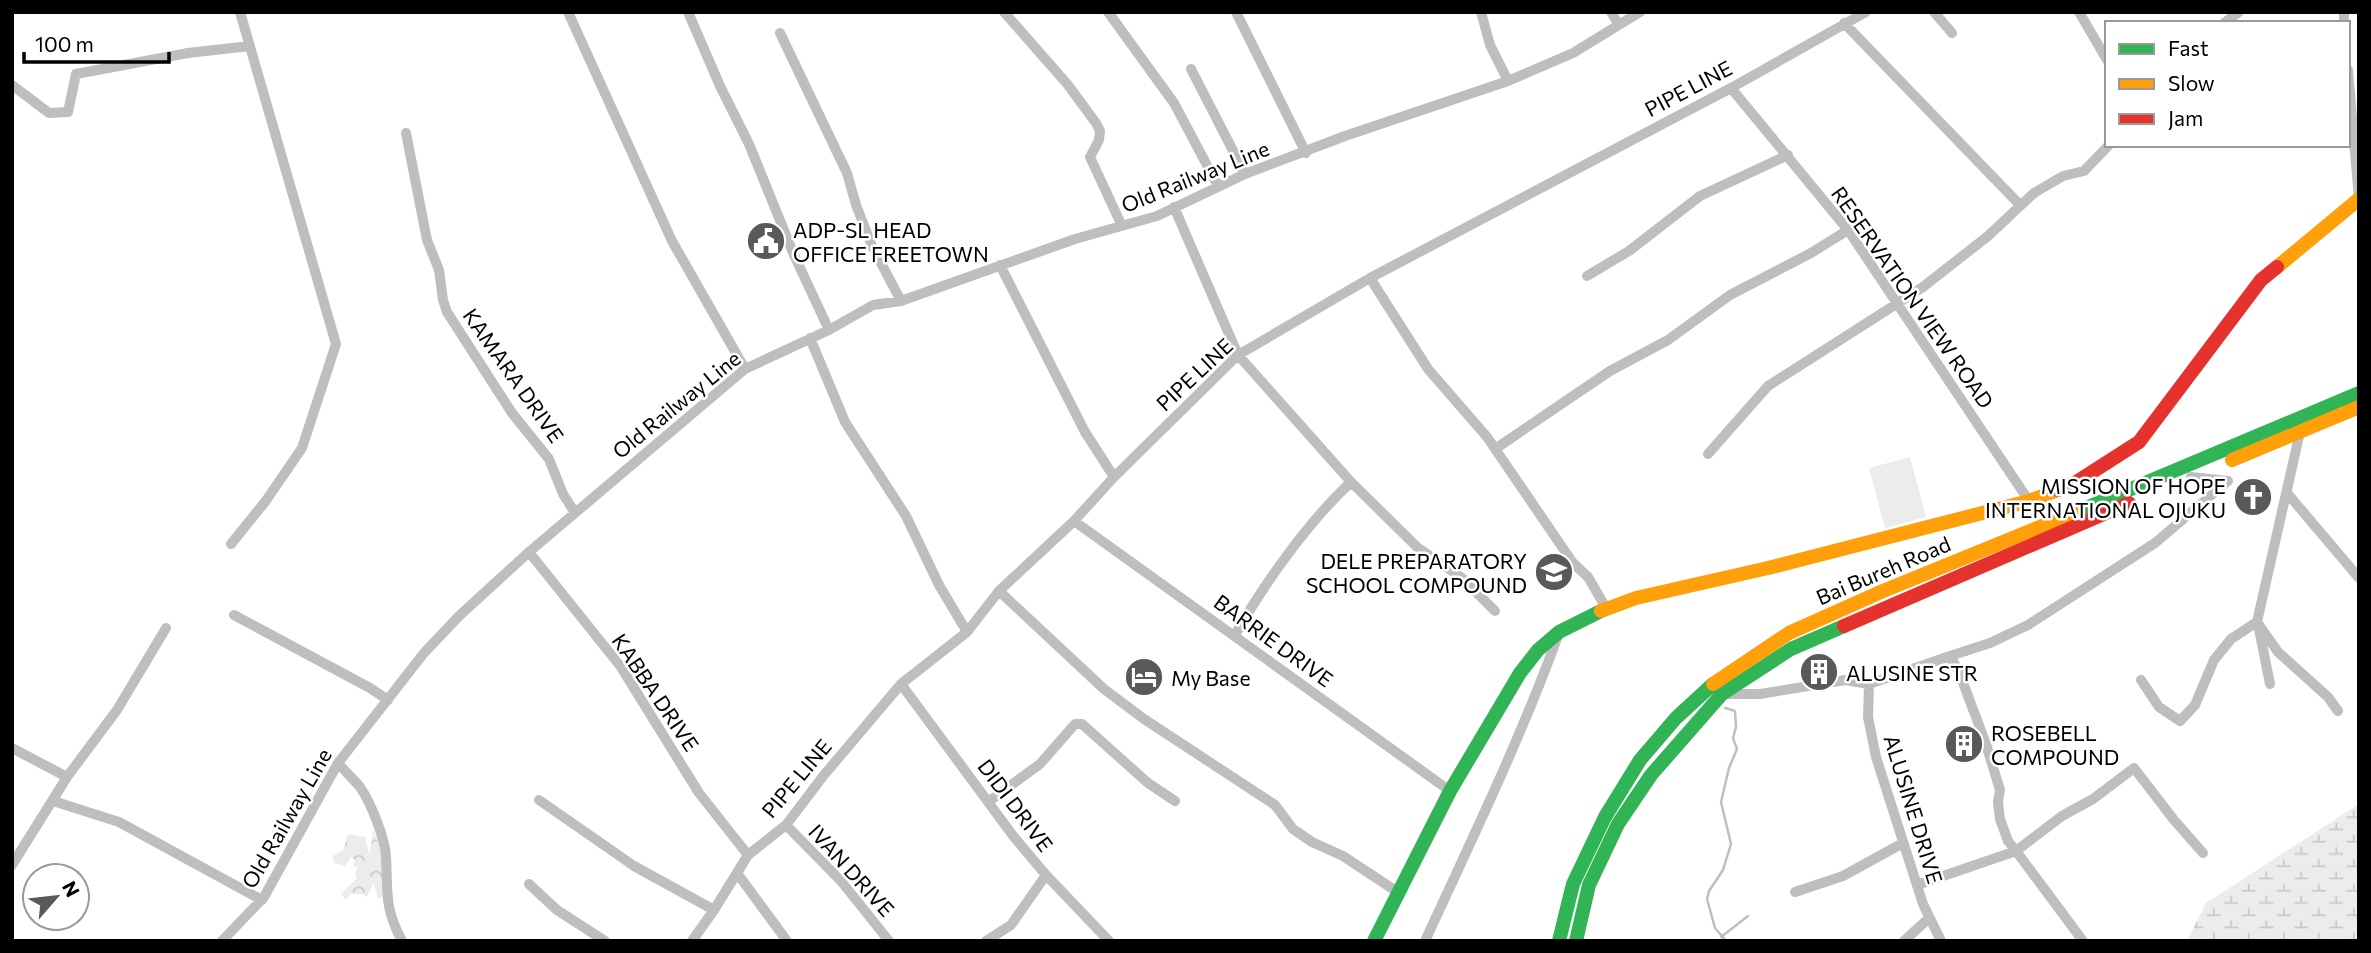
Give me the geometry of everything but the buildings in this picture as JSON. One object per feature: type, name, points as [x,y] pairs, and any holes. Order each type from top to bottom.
[{"type":"main road","points":[[1374,941],[1450,791],[1520,673],[1538,650],[1559,632],[1606,608],[1636,598],[1768,568],[2029,501],[2076,483],[2139,442],[2261,280],[2359,199]]},
{"type":"main road","name":"Bai Bureh Road","points":[[1559,941],[1573,884],[1605,817],[1640,760],[1676,718],[1714,683],[1789,634],[1883,591],[2359,393]]},
{"type":"main road","name":"Bai Bureh Road","points":[[1576,941],[1589,885],[1618,824],[1651,775],[1722,694],[1791,649],[2359,407]]},
{"type":"street","points":[[231,544],[265,502],[302,448],[336,344],[240,12]]},
{"type":"street","points":[[568,12],[672,241],[745,369]]},
{"type":"street","points":[[688,12],[749,144],[794,255],[829,330]]},
{"type":"street","points":[[1004,12],[1068,85],[1096,123],[1100,131],[1099,140],[1090,157],[1122,226]]},
{"type":"street","points":[[1108,12],[1174,103],[1218,186]]},
{"type":"street","points":[[1236,12],[1306,153]]},
{"type":"street","points":[[1481,12],[1490,45],[1508,81]]},
{"type":"street","points":[[1611,12],[1619,25]]},
{"type":"street","name":"Old Railway Line","points":[[222,941],[262,900],[338,763],[424,653],[459,616],[529,552],[745,369],[829,330],[873,305],[901,301],[1000,265],[1157,216],[1245,174],[1345,136],[1508,81],[1573,52],[1640,12]]},
{"type":"street","name":"PIPE LINE","points":[[692,941],[748,855],[786,825],[824,775],[901,684],[967,632],[999,591],[1074,521],[1114,477],[1238,355],[1370,278],[1731,88],[1866,12]]},
{"type":"street","points":[[1934,12],[1952,33]]},
{"type":"street","points":[[2079,12],[2105,57]]},
{"type":"street","points":[[1844,23],[2020,205]]},
{"type":"street","points":[[780,33],[848,173],[856,205],[872,246],[901,301]]},
{"type":"street","points":[[12,85],[49,113],[68,112],[76,74],[188,53],[250,46]]},
{"type":"street","points":[[1191,69],[1245,174]]},
{"type":"street","name":"RESERVATION VIEW ROAD","points":[[1731,88],[1848,230],[2029,501]]},
{"type":"street","points":[[2350,94],[2359,199]]},
{"type":"street","name":"KAMARA DRIVE","points":[[406,133],[427,240],[439,270],[447,312],[512,412],[549,459],[563,494],[575,513]]},
{"type":"street","points":[[1708,454],[1768,386],[1923,287],[1951,267],[2034,193],[2063,176],[2084,171],[2107,147]]},
{"type":"street","points":[[1587,276],[1629,251],[1700,196],[1788,155]]},
{"type":"street","points":[[1174,207],[1238,355],[1352,482],[1417,547],[1462,578],[1495,611]]},
{"type":"street","points":[[1495,449],[1610,371],[1668,340],[1730,295],[1811,253],[1848,230]]},
{"type":"street","points":[[1000,265],[1084,432],[1114,477]]},
{"type":"street","points":[[1370,278],[1428,369],[1495,449],[1573,563],[1588,577],[1606,608]]},
{"type":"street","points":[[810,338],[845,422],[905,516],[939,585],[967,632]]},
{"type":"street","points":[[2270,684],[2257,622],[2300,432]]},
{"type":"street","points":[[1722,694],[1760,694],[1845,680],[1869,684],[1990,643],[2028,625],[2155,543],[2228,481],[2191,477]]},
{"type":"street","points":[[1235,635],[1256,598],[1293,549],[1352,482]]},
{"type":"street","points":[[2287,493],[2359,578]]},
{"type":"street","name":"BARRIE DRIVE","points":[[1074,521],[1450,791]]},
{"type":"street","name":"KABBA DRIVE","points":[[529,552],[621,667],[699,793],[748,855]]},
{"type":"street","points":[[999,591],[1104,689],[1144,719],[1275,805],[1293,829],[1312,842],[1343,856],[1399,893]]},
{"type":"street","points":[[234,615],[388,700]]},
{"type":"street","points":[[2141,680],[2159,707],[2180,722],[2195,705],[2214,660],[2231,639],[2257,622]]},
{"type":"street","points":[[2257,622],[2278,652],[2328,697],[2338,711]]},
{"type":"street","points":[[12,865],[67,777],[117,710],[166,628]]},
{"type":"street","points":[[1425,941],[1537,694],[1559,632]]},
{"type":"street","points":[[1950,656],[1959,672],[1986,744],[2000,790],[2000,819],[2008,841],[2082,941]]},
{"type":"street","name":"DIDI DRIVE","points":[[901,684],[1046,875],[1109,941]]},
{"type":"street","name":"ALUSINE DRIVE","points":[[1869,684],[1868,718],[1876,757],[1917,886],[1941,941]]},
{"type":"street","points":[[988,802],[1040,764],[1075,724],[1082,724],[1148,783],[1175,801]]},
{"type":"street","points":[[12,748],[67,777]]},
{"type":"street","points":[[338,763],[360,788],[375,819],[386,855],[386,890],[391,920],[402,941]]},
{"type":"street","points":[[1917,886],[2016,851],[2062,816],[2093,799],[2134,768],[2203,853]]},
{"type":"street","points":[[539,800],[634,866],[714,911]]},
{"type":"street","points":[[53,801],[119,822],[262,900]]},
{"type":"street","name":"IVAN DRIVE","points":[[786,825],[841,881],[890,941]]},
{"type":"street","points":[[1795,891],[1843,876],[1903,843]]},
{"type":"street","points":[[737,873],[786,941]]},
{"type":"street","points":[[986,941],[1011,925],[1046,875]]},
{"type":"street","points":[[529,884],[557,910],[605,941]]},
{"type":"street","points":[[1904,941],[1929,918]]},
{"type":"green space","points":[[1910,457],[1926,517],[1885,528],[1869,468]]},
{"type":"green space","points":[[2359,804],[2359,941],[2187,941],[2206,903]]},
{"type":"green space","points":[[373,830],[383,853],[383,897],[378,899],[374,883],[367,897],[351,894],[346,900],[341,894],[357,878],[355,873],[358,868],[353,865],[355,860],[351,857],[345,866],[334,863],[333,856],[343,850],[348,834],[366,837],[370,855]]},
{"type":"waterway","points":[[1725,708],[1735,711],[1736,727],[1733,738],[1737,749],[1729,768],[1721,802],[1731,844],[1723,870],[1709,891],[1707,899],[1715,928],[1726,941]]},
{"type":"waterway","points":[[1721,937],[1748,916]]},
{"type":"traffic: fast","points":[[2074,513],[2359,393]]},
{"type":"traffic: fast","points":[[1374,941],[1450,791],[1520,673],[1538,650],[1559,632],[1601,611]]},
{"type":"traffic: fast","points":[[1576,941],[1589,885],[1618,824],[1651,775],[1722,694],[1791,649],[1844,626]]},
{"type":"traffic: fast","points":[[1559,941],[1573,884],[1605,817],[1640,760],[1676,718],[1713,684]]},
{"type":"traffic: slow","points":[[2277,267],[2359,199]]},
{"type":"traffic: slow","points":[[2232,460],[2359,407]]},
{"type":"traffic: slow","points":[[1601,611],[1636,598],[1768,568],[2029,501],[2058,490]]},
{"type":"traffic: slow","points":[[1713,684],[1789,633],[1883,591],[2074,513]]},
{"type":"traffic: jam","points":[[2058,490],[2075,483],[2139,442],[2261,280],[2277,267]]},
{"type":"traffic: jam","points":[[1844,626],[2129,503]]},
{"type":"place","name":"ADP-SL HEAD OFFICE FREETOWN","points":[[766,241]]},
{"type":"place","name":"MISSION OF HOPE INTERNATIONAL OJUKU","points":[[2253,497]]},
{"type":"place","name":"DELE PREPARATORY SCHOOL COMPOUND","points":[[1554,572]]},
{"type":"place","name":"ALUSINE STR","points":[[1819,672]]},
{"type":"place","name":"My Base","points":[[1144,677]]},
{"type":"place","name":"ROSEBELL COMPOUND","points":[[1964,744]]}]
